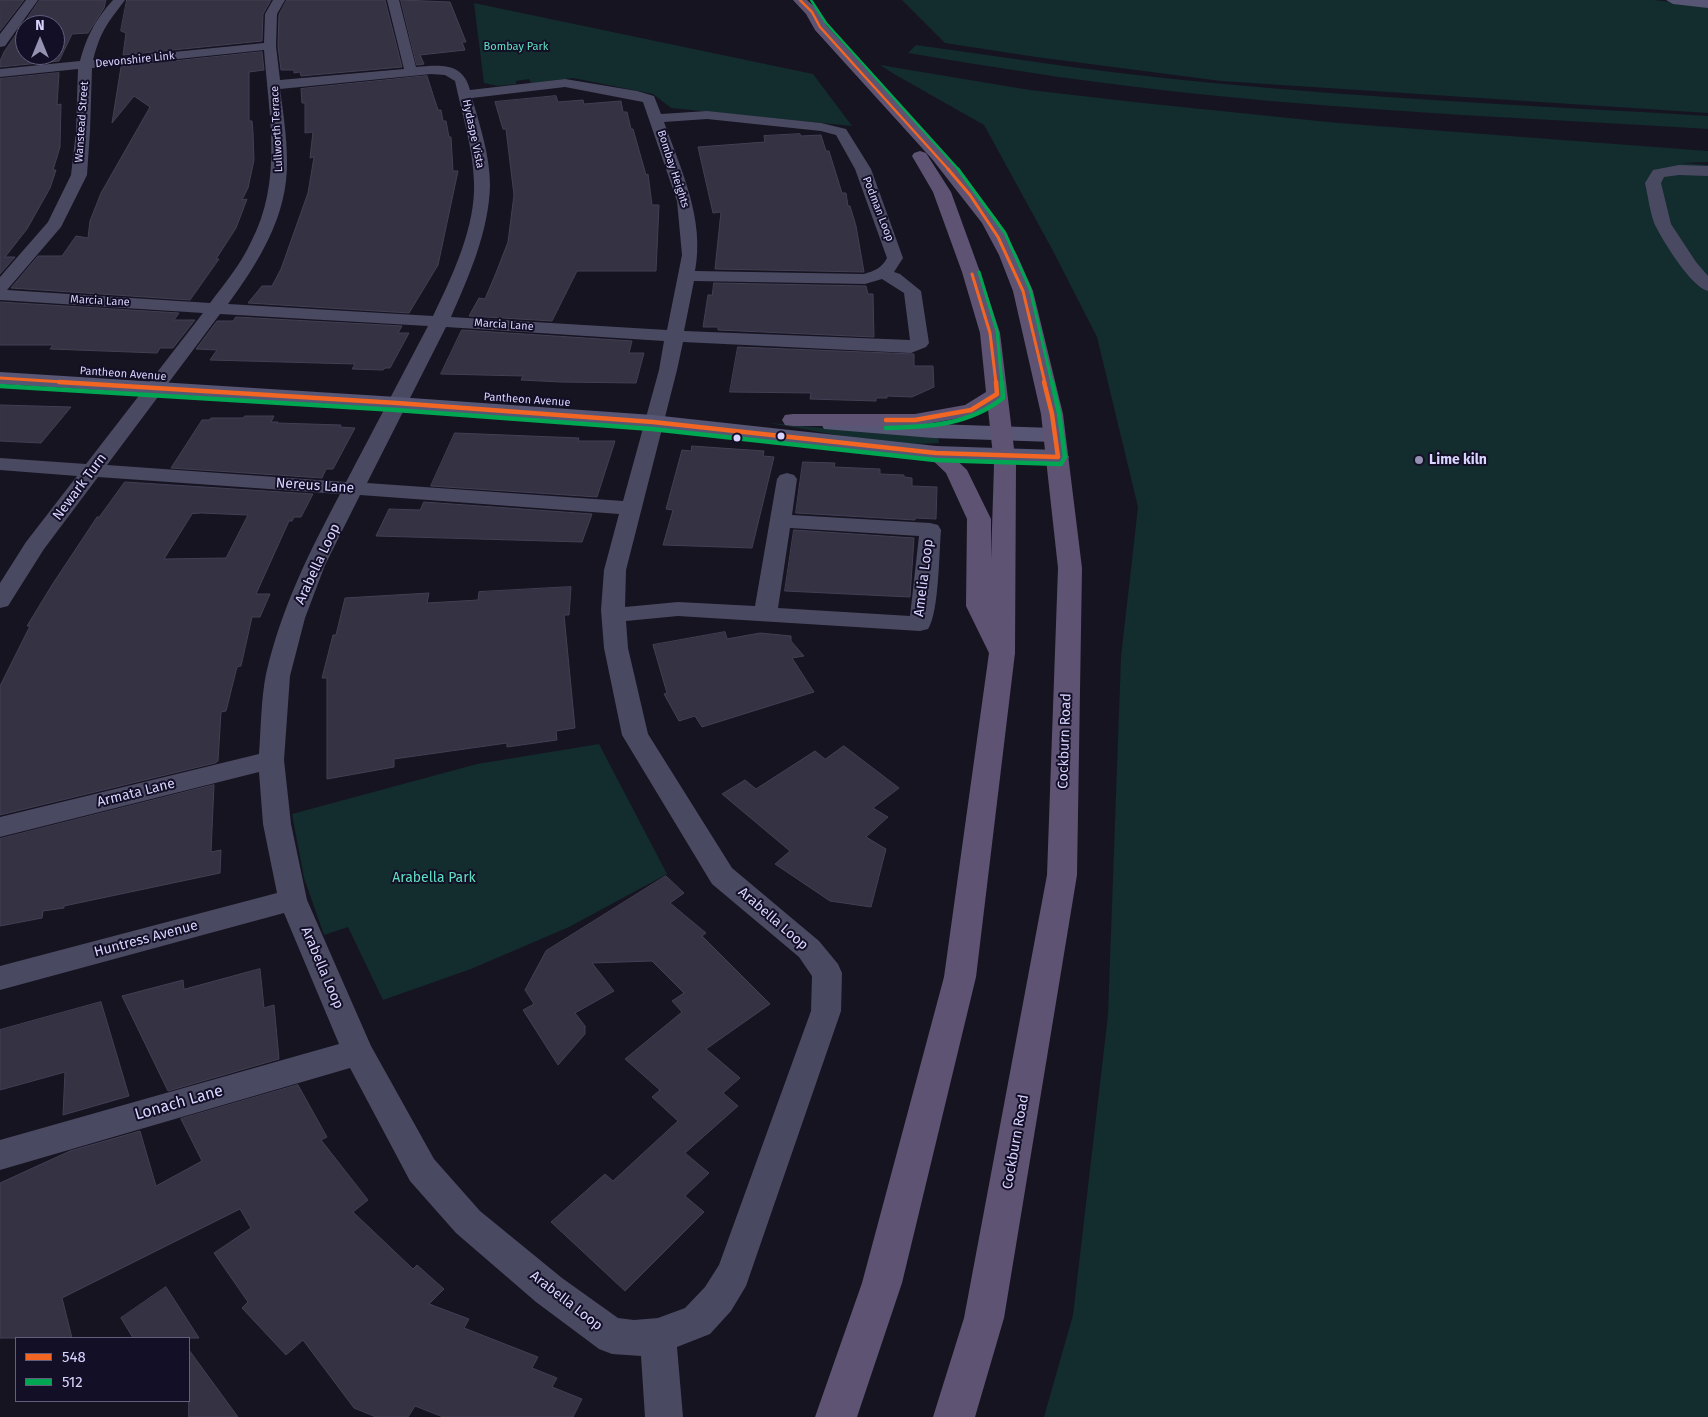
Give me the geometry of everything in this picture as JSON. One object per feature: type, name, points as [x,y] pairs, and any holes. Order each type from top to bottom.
[{"type":"main road","name":"Cockburn Road","points":[[784,0],[820,27]]},
{"type":"main road","name":"Cockburn Road","points":[[800,0],[812,12],[820,27],[888,104],[938,156],[990,222],[1008,255],[1023,290],[1052,414],[1070,568],[1062,875],[984,1318],[954,1417]]},
{"type":"main road","points":[[1673,0],[1708,4]]},
{"type":"main road","name":"Cockburn Road","points":[[836,1417],[882,1283],[960,976],[1002,653],[1003,444],[990,333],[971,272],[942,192],[888,104]]},
{"type":"main road","name":"Pantheon Avenue","points":[[0,366],[160,382],[655,415],[793,420],[1003,444],[1056,446]]},
{"type":"main road","name":"Pantheon Avenue","points":[[0,378],[160,382]]},
{"type":"main road","points":[[793,420],[915,420],[971,410],[997,394]]},
{"type":"main road","name":"Pantheon Avenue","points":[[655,415],[936,453],[1003,444]]},
{"type":"main road","points":[[936,453],[956,470],[980,519],[979,606],[1002,653]]},
{"type":"street","points":[[0,43],[32,0]]},
{"type":"street","name":"Wanstead Street","points":[[0,286],[55,224],[78,175],[83,131],[85,65],[93,37],[105,16],[119,0]]},
{"type":"street","name":"Lullworth Terrace","points":[[160,382],[241,274],[255,250],[272,210],[278,186],[280,161],[275,85],[270,46],[271,14],[279,0]]},
{"type":"street","points":[[393,0],[411,72]]},
{"type":"street","name":"Devonshire Link","points":[[0,73],[270,46]]},
{"type":"street","name":"Hydaspe Vista","points":[[275,85],[441,70],[456,75],[461,80],[479,153],[482,184],[479,215],[462,273],[440,321],[400,398]]},
{"type":"street","name":"Bombay Heights","points":[[464,95],[565,83],[637,96],[649,100],[685,201],[690,254],[668,370],[655,415]]},
{"type":"street","name":"Podman Loop","points":[[657,118],[707,115],[821,127],[841,132],[862,170],[891,242],[895,258],[892,268],[883,274]]},
{"type":"street","points":[[1708,171],[1679,170],[1658,173],[1653,183],[1663,224],[1689,265],[1708,286]]},
{"type":"street","points":[[687,276],[865,278],[883,274]]},
{"type":"street","name":"Marcia Lane","points":[[0,295],[674,336],[911,348],[920,343],[912,290],[894,278],[883,274]]},
{"type":"street","name":"Newark Turn","points":[[0,600],[34,547],[160,382]]},
{"type":"street","name":"Arabella Loop","points":[[400,398],[314,566],[293,618],[278,676],[271,760],[277,824],[293,900],[358,1052],[422,1170],[468,1222],[549,1290],[612,1336],[634,1338],[658,1336],[697,1321],[718,1299],[733,1274],[826,1011],[827,973],[809,949],[722,876],[635,735],[616,648],[614,615],[615,570],[655,415]]},
{"type":"street","name":"Nereus Lane","points":[[0,464],[630,508]]},
{"type":"street","points":[[765,614],[787,479]]},
{"type":"street","name":"Amelia Loop","points":[[614,615],[678,610],[920,624],[930,530],[780,521]]},
{"type":"street","name":"Armata Lane","points":[[0,827],[271,760]]},
{"type":"street","name":"Huntress Avenue","points":[[0,978],[293,900]]},
{"type":"street","name":"Lonach Lane","points":[[0,1155],[358,1052]]},
{"type":"street","points":[[658,1336],[664,1417]]},
{"type":"green space","points":[[902,0],[1654,0],[1708,6],[1708,113],[1221,81],[1036,57],[945,43]]},
{"type":"green space","name":"Bombay Park","points":[[474,3],[813,74],[852,126],[671,108],[653,94],[573,78],[531,83],[529,79],[516,81],[516,84],[497,86],[484,83]]},
{"type":"green space","points":[[916,45],[1064,66],[1275,89],[1708,116],[1708,129],[1395,111],[1132,87],[908,53]]},
{"type":"green space","points":[[880,65],[1030,90],[1143,103],[1338,123],[1708,151],[1708,162],[1682,163],[1708,165],[1708,1417],[1044,1417],[1073,1315],[1108,1015],[1121,657],[1138,507],[1097,337],[1052,249],[984,125]]},
{"type":"green space","points":[[769,423],[938,438],[939,443],[918,444],[875,441]]},
{"type":"green space","name":"Arabella Park","points":[[599,744],[667,874],[569,927],[471,969],[383,1000],[348,927],[324,935],[304,878],[292,814],[477,764]]},
{"type":"building","points":[[0,0],[24,0],[0,31]]},
{"type":"building","points":[[40,0],[106,0],[104,8],[88,33],[72,34],[65,49],[65,15],[30,15]]},
{"type":"building","points":[[127,0],[271,0],[263,14],[262,41],[123,55],[126,33],[121,31]]},
{"type":"building","points":[[287,0],[385,0],[402,67],[301,76],[300,72],[294,73],[294,70],[281,70],[278,46],[279,15]]},
{"type":"building","points":[[401,0],[450,2],[466,42],[462,42],[465,50],[420,55],[424,64],[417,65]]},
{"type":"building","points":[[15,36],[15,65],[20,65],[0,67],[0,61]]},
{"type":"building","points":[[262,52],[264,70],[249,72],[249,121],[252,121],[254,160],[248,188],[242,200],[247,199],[236,228],[216,259],[219,259],[190,300],[11,288],[38,256],[62,256],[76,236],[88,238],[90,221],[101,193],[150,107],[134,96],[112,123],[121,67]]},
{"type":"building","points":[[59,73],[57,105],[61,104],[60,147],[53,170],[56,170],[50,188],[27,229],[5,257],[15,257],[0,274],[0,79]]},
{"type":"building","points":[[427,76],[438,110],[441,110],[443,121],[446,121],[449,137],[451,137],[453,171],[458,171],[438,265],[409,313],[248,303],[262,286],[272,286],[281,269],[308,193],[314,157],[310,158],[313,132],[305,133],[305,103],[302,103],[301,89]]},
{"type":"building","points":[[556,96],[558,102],[583,100],[584,104],[621,101],[623,112],[627,112],[631,129],[633,129],[646,175],[648,174],[652,205],[659,205],[656,271],[577,271],[552,321],[469,316],[479,298],[485,299],[508,242],[514,195],[506,129],[503,129],[495,102]]},
{"type":"building","points":[[800,134],[801,136],[821,135],[826,151],[829,151],[842,193],[846,193],[848,206],[850,206],[856,226],[864,272],[715,269],[721,212],[713,213],[698,147],[765,142],[764,136]]},
{"type":"building","points":[[714,283],[866,286],[868,294],[873,294],[874,337],[718,330],[718,327],[703,327],[708,295],[712,295]]},
{"type":"building","points":[[0,302],[179,313],[174,320],[195,320],[173,348],[160,348],[157,353],[50,349],[53,345],[0,345]]},
{"type":"building","points":[[236,317],[402,326],[398,333],[409,333],[390,368],[383,370],[352,369],[355,364],[210,360],[217,350],[196,349],[217,321],[233,321]]},
{"type":"building","points":[[462,330],[632,341],[629,353],[644,353],[636,383],[561,382],[521,380],[523,376],[441,374]]},
{"type":"building","points":[[738,347],[914,354],[914,366],[933,366],[934,387],[912,397],[887,396],[887,398],[876,398],[876,401],[810,399],[811,393],[730,392]]},
{"type":"building","points":[[0,405],[71,407],[41,443],[0,441]]},
{"type":"building","points":[[245,416],[274,416],[271,422],[277,423],[341,425],[340,427],[355,428],[333,469],[326,469],[322,478],[171,468],[202,420],[209,420],[211,418],[243,418]]},
{"type":"building","points":[[455,433],[579,438],[578,441],[615,441],[597,497],[431,486]]},
{"type":"building","points":[[692,446],[764,451],[763,456],[774,457],[752,548],[663,545],[673,510],[666,509],[682,450],[691,451]]},
{"type":"building","points":[[803,462],[835,463],[834,467],[880,469],[880,474],[904,475],[904,477],[912,478],[912,486],[937,487],[936,519],[915,518],[915,520],[796,513]]},
{"type":"building","points":[[125,482],[313,494],[301,517],[294,517],[292,521],[289,521],[256,594],[270,594],[260,617],[252,617],[241,666],[237,667],[226,711],[221,712],[218,761],[0,815],[0,686],[30,626],[27,626],[52,585],[97,517],[99,517]],"holes":[[[192,514],[248,515],[226,558],[164,559]]]},
{"type":"building","points":[[424,502],[592,514],[582,542],[376,536],[389,509],[420,510]]},
{"type":"building","points":[[794,530],[914,538],[910,597],[785,591]]},
{"type":"building","points":[[571,587],[569,615],[564,615],[575,728],[556,731],[557,740],[507,747],[507,743],[394,759],[394,767],[327,779],[327,678],[322,678],[333,635],[336,635],[345,598],[429,593],[427,603],[478,600],[479,592]]},
{"type":"building","points":[[725,632],[727,639],[760,633],[791,636],[791,641],[804,656],[792,658],[814,692],[702,727],[695,716],[679,721],[664,694],[667,693],[653,645]]},
{"type":"building","points":[[844,746],[899,788],[873,808],[888,817],[866,837],[886,849],[871,907],[830,901],[775,864],[790,851],[722,794],[745,780],[756,789],[815,751],[825,759]]},
{"type":"building","points":[[214,785],[211,852],[221,850],[220,873],[43,911],[42,918],[0,926],[0,839]]},
{"type":"building","points":[[666,876],[684,893],[670,903],[706,933],[702,936],[770,1004],[706,1049],[740,1078],[723,1093],[738,1106],[685,1153],[709,1173],[685,1196],[704,1212],[625,1291],[551,1222],[605,1174],[613,1181],[678,1121],[652,1097],[660,1090],[625,1059],[682,1012],[672,1001],[684,993],[652,961],[592,963],[614,991],[575,1013],[585,1026],[585,1034],[558,1065],[523,1010],[534,1004],[525,990],[546,951]]},
{"type":"building","points":[[260,969],[264,1008],[274,1005],[279,1059],[168,1091],[122,996],[183,980],[184,989]]},
{"type":"building","points":[[101,1002],[129,1096],[63,1115],[65,1072],[0,1090],[0,1030]]},
{"type":"building","points":[[298,1085],[327,1137],[321,1140],[368,1200],[353,1212],[413,1269],[417,1265],[444,1289],[429,1304],[469,1319],[464,1328],[538,1357],[532,1368],[557,1378],[552,1387],[582,1399],[573,1417],[443,1417],[415,1406],[408,1417],[376,1417],[354,1408],[303,1340],[286,1355],[242,1308],[248,1302],[214,1253],[251,1228],[240,1209],[62,1298],[72,1337],[0,1338],[0,1183],[70,1151],[140,1131],[156,1186],[202,1161],[181,1119]]},
{"type":"building","points":[[166,1287],[199,1338],[132,1337],[121,1318]]},
{"type":"building","points":[[190,1351],[238,1417],[189,1417],[190,1402]]},
{"type":"transit line","name":"548","points":[[0,378],[397,403],[653,422],[936,453],[1058,457],[1052,414],[1023,291],[998,237],[970,195],[938,156],[820,27],[812,12],[800,0]]},
{"type":"transit line","name":"512","points":[[0,386],[396,410],[652,429],[935,460],[1061,464],[1065,457],[1059,413],[1030,289],[1005,233],[976,191],[944,151],[826,23],[811,0]]},
{"type":"transit line","name":"512","points":[[886,428],[932,426],[948,423],[978,414],[1003,398],[997,331],[979,272]]},
{"type":"transit line","name":"548","points":[[886,420],[915,420],[971,410],[997,394],[990,333],[972,274]]},
{"type":"place","name":"Lime kiln","points":[[1419,460]]}]
